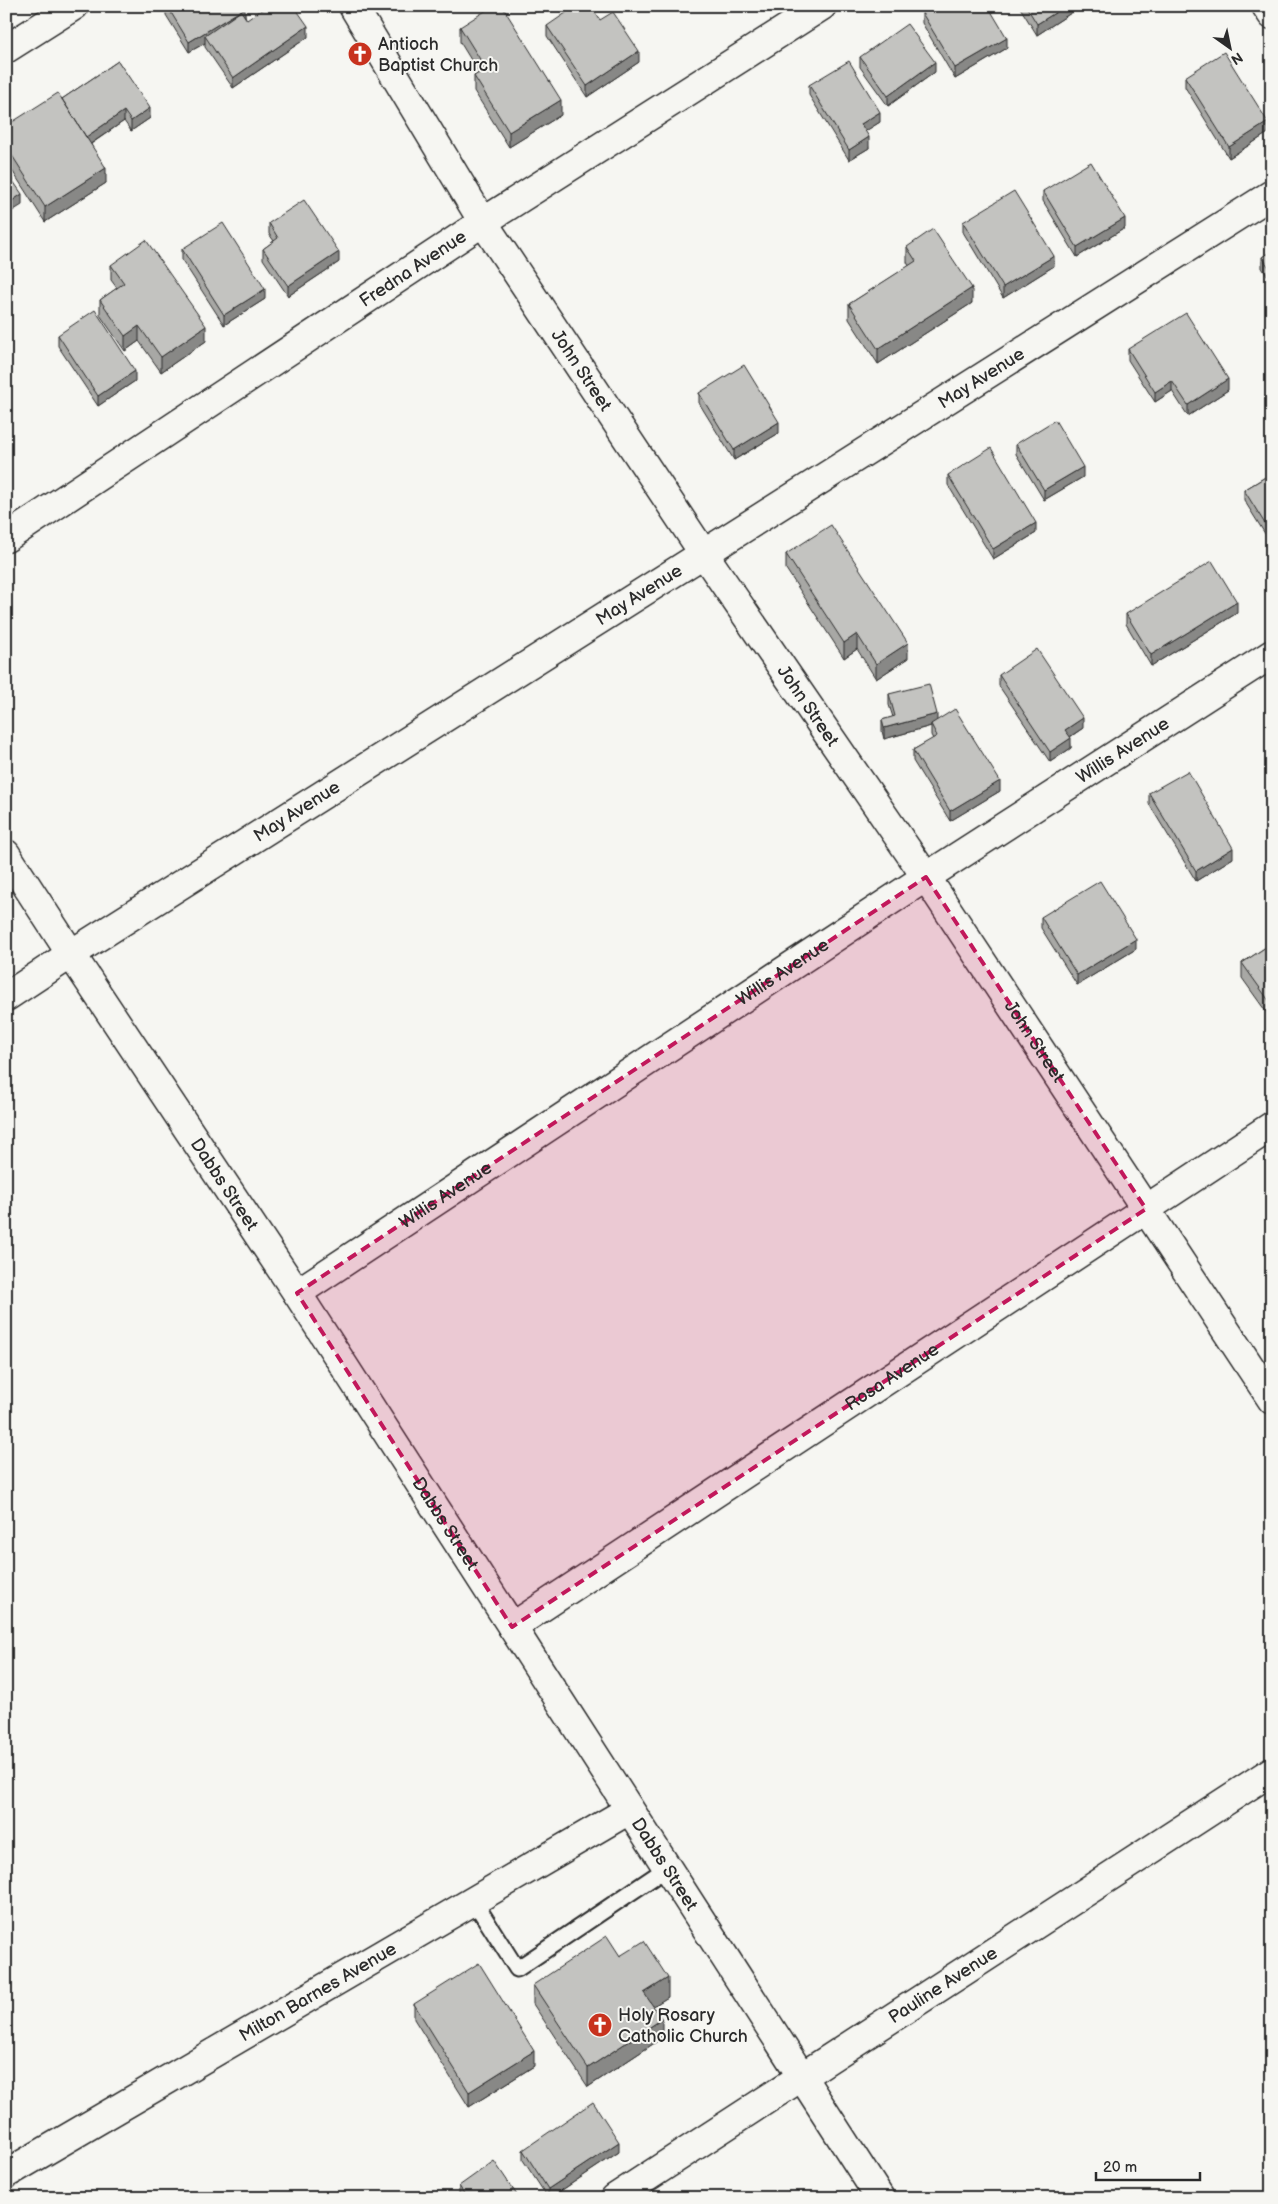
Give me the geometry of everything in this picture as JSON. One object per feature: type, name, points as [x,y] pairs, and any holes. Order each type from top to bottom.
[{"type":"street","points":[[6,49],[74,6]]},
{"type":"street","name":"John Street","points":[[352,6],[483,222],[704,554],[926,877],[1268,1388]]},
{"type":"street","name":"Fredna Avenue","points":[[6,538],[483,222],[822,6]]},
{"type":"street","points":[[1266,6],[1272,15]]},
{"type":"street","name":"May Avenue","points":[[6,997],[1272,194]]},
{"type":"street","name":"Willis Avenue","points":[[297,1294],[926,877],[1272,654]]},
{"type":"street","name":"Dabbs Street","points":[[6,854],[297,1294],[880,2198]]},
{"type":"street","name":"Rosa Avenue","points":[[512,1627],[1272,1126]]},
{"type":"street","name":"Pauline Avenue","points":[[615,2198],[800,2076],[1272,1772]]},
{"type":"street","name":"Milton Barnes Avenue","points":[[8,2170],[629,1810]]},
{"type":"lane","points":[[474,1901],[517,1969],[667,1868]]},
{"type":"highlighted area","points":[[926,877],[1146,1209],[512,1627],[297,1293]]},
{"type":"building","points":[[167,6],[244,6],[245,8],[189,42]]},
{"type":"building","points":[[267,6],[294,6],[308,26],[233,78],[205,36],[241,11],[247,20]]},
{"type":"building","points":[[493,6],[502,6],[561,100],[509,132],[474,76],[486,69],[460,27]]},
{"type":"building","points":[[576,6],[591,6],[600,20],[613,12],[639,51],[587,86],[547,26]]},
{"type":"building","points":[[934,6],[988,6],[1007,38],[955,68],[922,13]]},
{"type":"building","points":[[1026,6],[1066,6],[1037,24]]},
{"type":"building","points":[[907,24],[935,62],[888,96],[860,57]]},
{"type":"building","points":[[1224,52],[1268,122],[1229,147],[1185,77]]},
{"type":"building","points":[[118,61],[150,108],[131,121],[124,111],[86,137],[62,99]]},
{"type":"building","points":[[849,61],[880,112],[861,124],[869,137],[849,150],[809,85]]},
{"type":"building","points":[[58,93],[106,168],[45,207],[6,146],[6,126]]},
{"type":"building","points":[[1091,162],[1125,218],[1077,247],[1043,191]]},
{"type":"building","points":[[6,171],[22,194],[6,205]]},
{"type":"building","points":[[1014,191],[1054,256],[1003,287],[963,222]]},
{"type":"building","points":[[304,200],[339,252],[288,286],[263,249],[278,238],[269,223]]},
{"type":"building","points":[[223,223],[265,289],[224,315],[182,249]]},
{"type":"building","points":[[933,229],[972,288],[878,349],[849,304],[916,261],[907,247]]},
{"type":"building","points":[[146,240],[206,326],[161,357],[139,326],[125,336],[100,300],[124,283],[111,265]]},
{"type":"building","points":[[1272,251],[1272,272],[1262,257]]},
{"type":"building","points":[[95,310],[135,371],[98,396],[58,335]]},
{"type":"building","points":[[1186,313],[1228,379],[1188,405],[1172,381],[1155,392],[1128,349]]},
{"type":"building","points":[[744,365],[779,422],[734,450],[699,393]]},
{"type":"building","points":[[1055,420],[1083,467],[1044,490],[1016,444]]},
{"type":"building","points":[[991,448],[1036,523],[993,549],[948,475]]},
{"type":"building","points":[[1272,473],[1272,535],[1244,490]]},
{"type":"building","points":[[831,525],[908,643],[876,664],[857,634],[844,643],[786,554]]},
{"type":"building","points":[[1212,561],[1237,602],[1151,655],[1126,614]]},
{"type":"building","points":[[1037,649],[1083,718],[1065,730],[1071,738],[1050,752],[999,675]]},
{"type":"building","points":[[929,684],[937,714],[884,728],[882,720],[895,716],[889,694]]},
{"type":"building","points":[[955,709],[1000,781],[950,811],[913,750],[937,736],[931,724]]},
{"type":"building","points":[[1188,771],[1233,848],[1196,871],[1149,793]]},
{"type":"building","points":[[1100,881],[1136,939],[1077,975],[1041,917]]},
{"type":"building","points":[[1272,943],[1272,1005],[1242,963]]},
{"type":"building","name":"Holy Rosary Catholic Church","points":[[607,1936],[620,1956],[644,1941],[668,1978],[644,1993],[662,2019],[588,2068],[533,1985]]},
{"type":"building","points":[[479,1963],[534,2051],[469,2092],[414,2004]]},
{"type":"building","points":[[593,2102],[619,2142],[548,2189],[523,2150]]},
{"type":"building","points":[[494,2161],[519,2198],[467,2198],[459,2186]]},
{"type":"place","name":"Antioch Baptist Church","points":[[360,54]]},
{"type":"place","name":"Holy Rosary Catholic Church","points":[[600,2025]]}]
